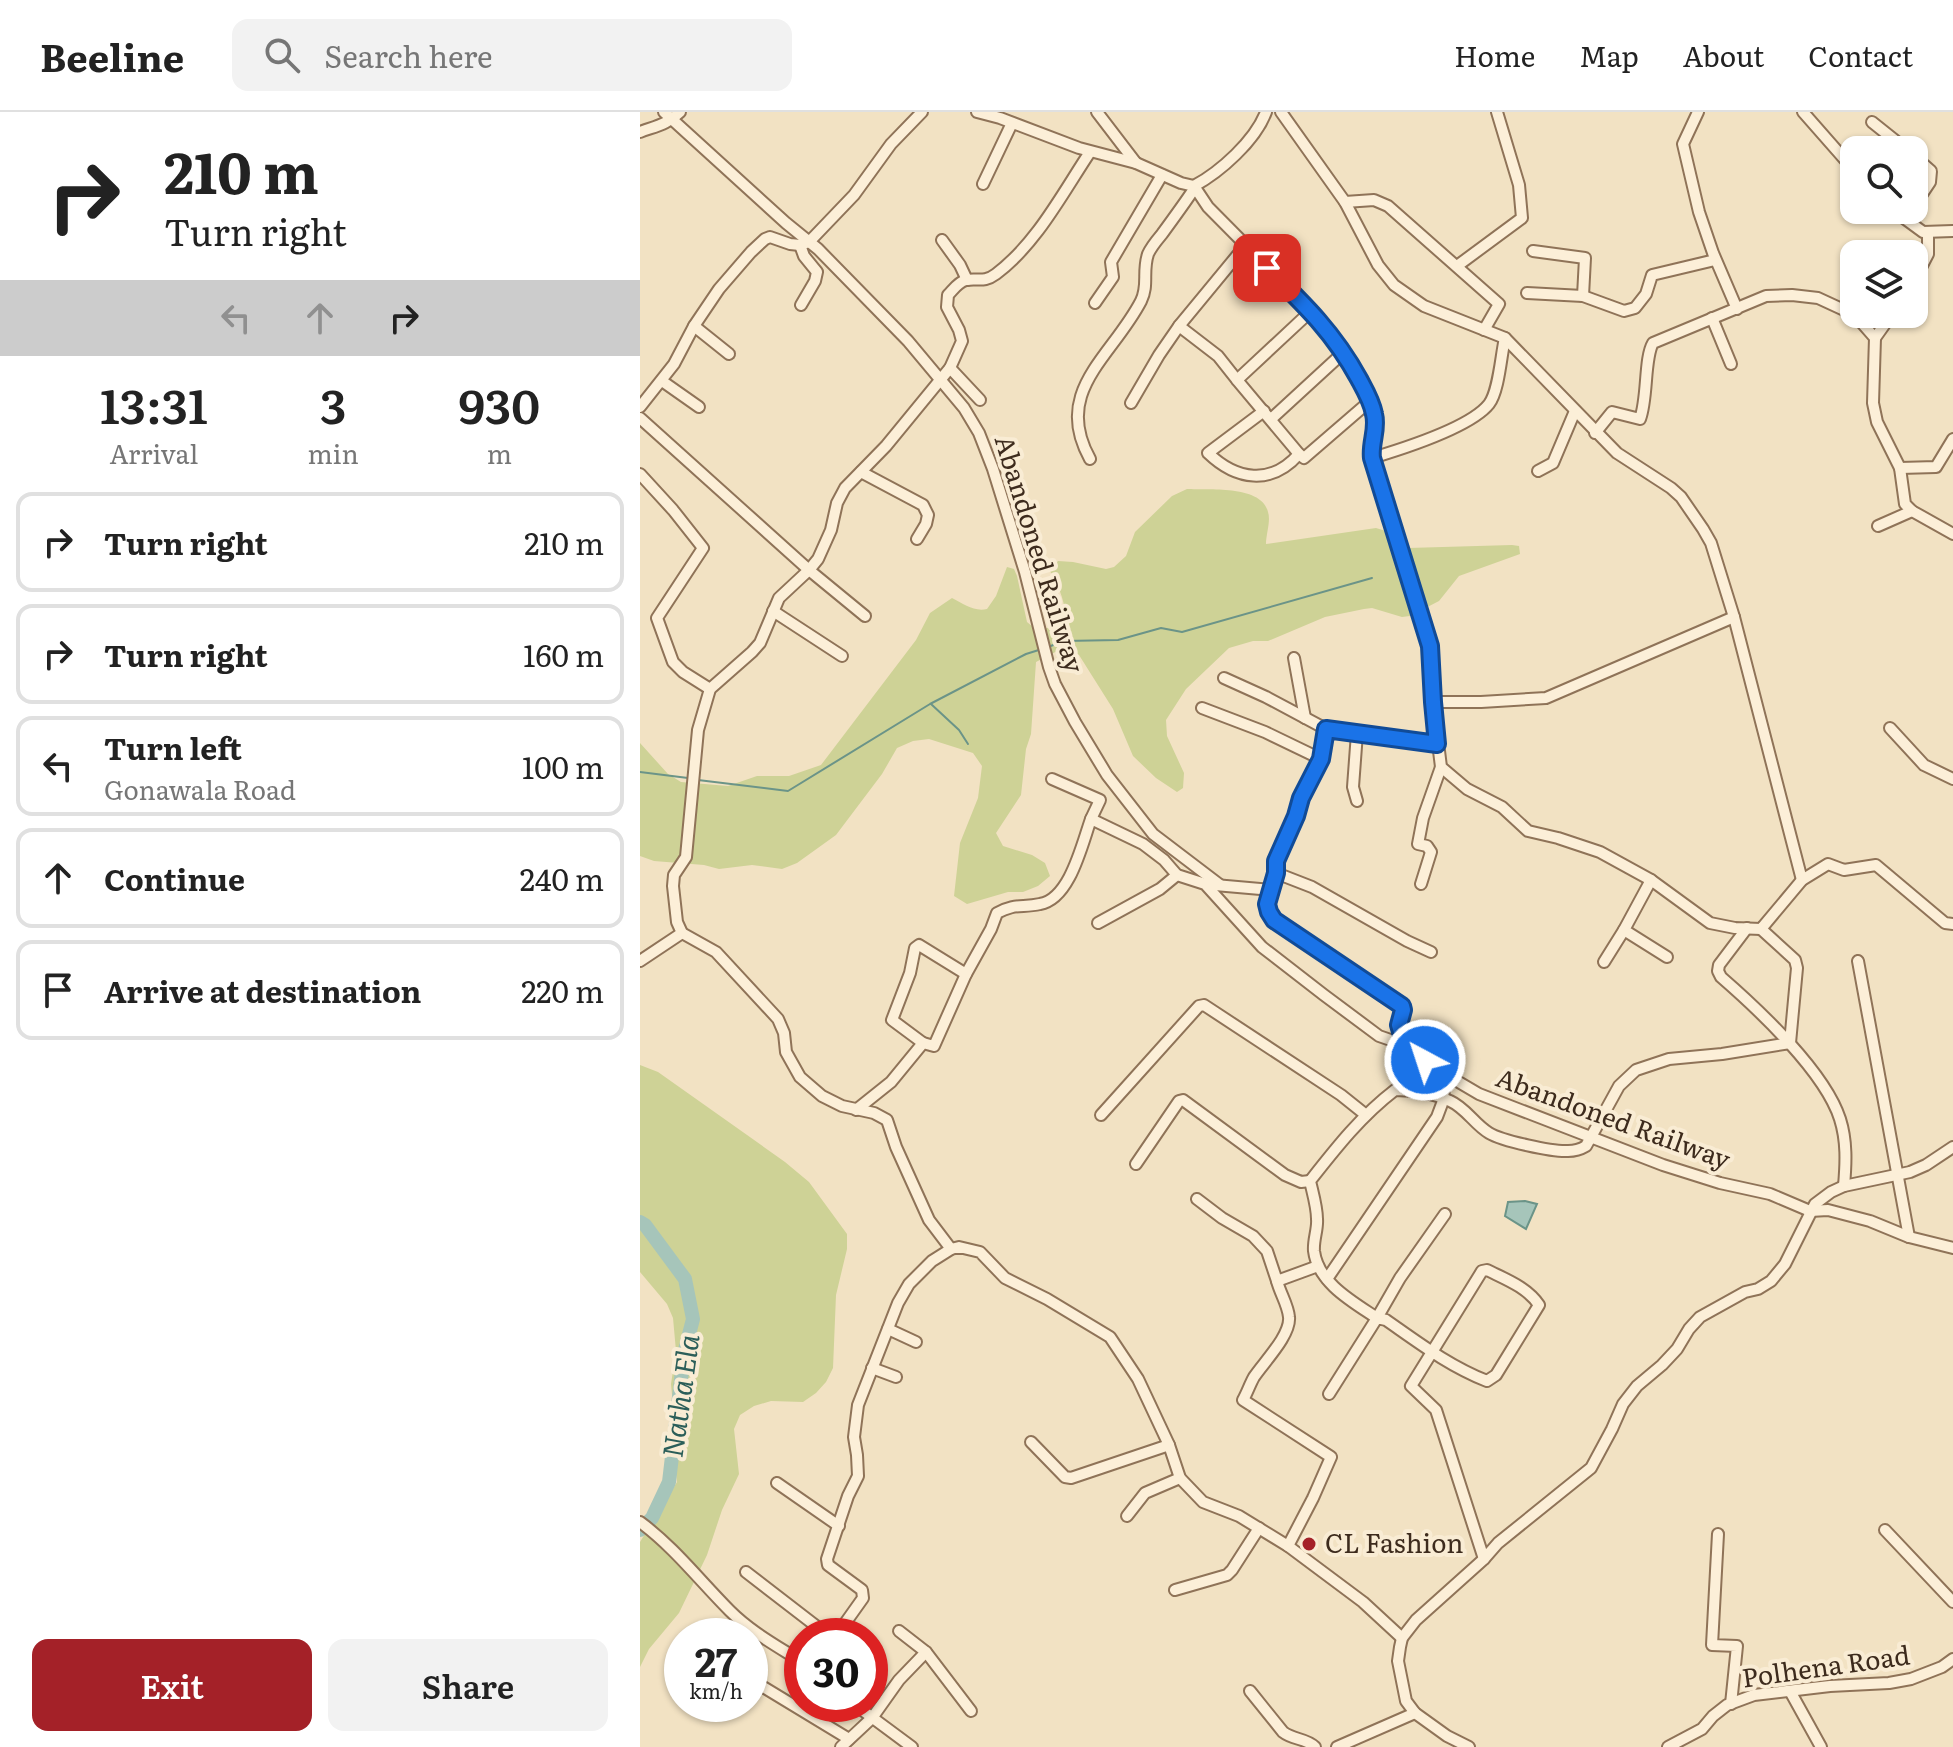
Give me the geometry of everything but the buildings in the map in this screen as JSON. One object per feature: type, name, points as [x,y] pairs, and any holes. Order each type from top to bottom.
[{"type":"street","points":[[640,407],[674,364],[694,326],[719,289],[751,252],[770,237],[790,244],[804,244],[854,195],[891,144],[922,112]]},
{"type":"street","points":[[977,112],[1090,152],[1136,163],[1194,188],[1202,201],[1327,328],[1344,352],[1374,414],[1372,458],[1430,646],[1441,767],[1423,818],[1418,844],[1427,846],[1431,852],[1421,884]]},
{"type":"street","points":[[1097,112],[1136,163]]},
{"type":"street","points":[[1090,459],[1077,426],[1078,403],[1088,379],[1130,320],[1145,293],[1144,277],[1150,250],[1194,188],[1236,153],[1260,125],[1266,112]]},
{"type":"street","points":[[1281,112],[1345,202],[1378,265],[1394,285],[1424,306],[1505,338],[1617,453],[1681,497],[1711,543],[1734,617],[1802,880]]},
{"type":"street","points":[[1457,266],[1522,218],[1519,185],[1497,112]]},
{"type":"street","points":[[1698,112],[1683,144],[1699,212],[1715,260],[1737,309]]},
{"type":"street","points":[[1803,112],[1840,154]]},
{"type":"street","points":[[640,132],[657,127],[672,115]]},
{"type":"street","name":"Abandoned Railway","points":[[672,115],[804,244],[818,249],[897,330],[964,408],[979,433],[1005,508],[1055,684],[1075,722],[1107,775],[1153,834],[1220,885]]},
{"type":"street","points":[[1872,122],[1890,136]]},
{"type":"street","points":[[983,184],[1012,123]]},
{"type":"street","points":[[951,1249],[929,1220],[887,1120],[822,1096],[800,1077],[786,1052],[784,1033],[778,1019],[716,952],[682,933],[677,922],[674,875],[686,857],[698,730],[710,689],[760,643],[779,598],[818,559],[845,488],[886,446],[950,368],[962,341],[947,307],[948,295],[959,283],[994,276],[1035,236],[1090,152]]},
{"type":"street","points":[[1095,303],[1113,277],[1111,262],[1162,175]]},
{"type":"street","points":[[1345,202],[1374,200],[1388,206],[1499,304],[1484,330]]},
{"type":"street","points":[[1918,224],[1923,232],[1953,231]]},
{"type":"street","points":[[1928,232],[1928,240]]},
{"type":"street","points":[[942,240],[967,280]]},
{"type":"street","points":[[801,305],[817,272],[804,256],[804,244]]},
{"type":"street","points":[[1131,403],[1179,326],[1245,246]]},
{"type":"street","points":[[1533,251],[1585,258],[1583,296]]},
{"type":"street","points":[[1527,293],[1583,296],[1624,311],[1635,308],[1646,294],[1652,275],[1715,260]]},
{"type":"street","points":[[1595,433],[1612,412],[1640,419],[1647,388],[1649,349],[1653,343],[1766,296],[1818,298],[1844,310],[1861,322],[1875,338]]},
{"type":"street","points":[[1237,380],[1311,311]]},
{"type":"street","points":[[1712,318],[1731,364]]},
{"type":"street","points":[[694,326],[729,354]]},
{"type":"street","points":[[1179,326],[1218,356],[1304,458],[1370,401]]},
{"type":"street","points":[[1882,328],[1875,338],[1873,403],[1877,422],[1900,468],[1905,504],[1953,534]]},
{"type":"street","points":[[1372,458],[1405,448],[1473,418],[1490,402],[1505,338]]},
{"type":"street","points":[[1299,454],[1290,464],[1268,475],[1250,476],[1229,471],[1208,453],[1267,415],[1344,352]]},
{"type":"street","points":[[950,368],[980,400]]},
{"type":"street","points":[[662,381],[699,407]]},
{"type":"street","points":[[1538,471],[1553,463],[1575,411]]},
{"type":"street","points":[[640,418],[809,570],[865,616]]},
{"type":"street","points":[[1900,468],[1936,467],[1953,439]]},
{"type":"street","points":[[861,472],[923,505],[928,515],[917,539]]},
{"type":"street","points":[[640,474],[703,548],[657,618],[673,662],[710,689]]},
{"type":"street","points":[[1878,526],[1912,511]]},
{"type":"street","points":[[773,611],[842,656]]},
{"type":"street","points":[[1433,702],[1546,698],[1734,617]]},
{"type":"street","points":[[1294,658],[1305,718]]},
{"type":"street","points":[[1224,678],[1326,729],[1437,744]]},
{"type":"street","points":[[1202,708],[1265,732],[1321,759]]},
{"type":"street","points":[[1890,728],[1924,765],[1953,779]]},
{"type":"street","points":[[1326,729],[1321,759],[1301,798],[1276,861],[1276,873],[1267,904],[1274,920],[1402,1006],[1399,1025],[1405,1045]]},
{"type":"street","points":[[1357,733],[1353,787],[1357,801]]},
{"type":"street","points":[[1441,767],[1467,789],[1502,807],[1528,831],[1600,852],[1651,880],[1710,923],[1761,929],[1795,960],[1797,968],[1790,1043]]},
{"type":"street","points":[[966,974],[919,945],[915,948],[910,973],[892,1020],[923,1043],[934,1046],[997,913],[1009,906],[1044,904],[1056,897],[1071,872],[1100,800],[1052,779]]},
{"type":"street","points":[[1091,819],[1143,844],[1177,875],[1205,884],[1272,890]]},
{"type":"street","points":[[1761,929],[1802,880],[1828,864],[1844,870],[1876,865],[1945,923],[1953,924]]},
{"type":"street","points":[[1276,873],[1312,887],[1431,952]]},
{"type":"street","points":[[1098,923],[1160,889],[1177,875]]},
{"type":"street","points":[[1604,962],[1651,880]]},
{"type":"street","name":"Abandoned Railway","points":[[1205,884],[1262,947],[1379,1036],[1405,1045],[1479,1094],[1663,1165],[1720,1183],[1770,1194],[1810,1211],[1828,1210],[1953,1248]]},
{"type":"street","points":[[1747,928],[1719,965],[1718,971],[1790,1043],[1826,1089],[1840,1118],[1847,1154],[1844,1186]]},
{"type":"street","points":[[1624,930],[1667,957]]},
{"type":"street","points":[[640,961],[682,933]]},
{"type":"street","points":[[1858,961],[1909,1237]]},
{"type":"street","points":[[1101,1115],[1199,1006],[1204,1005],[1341,1095],[1366,1115]]},
{"type":"street","points":[[856,1110],[891,1082],[923,1043]]},
{"type":"street","points":[[1136,1164],[1179,1101],[1183,1100],[1285,1175],[1301,1182],[1310,1181],[1349,1132],[1395,1090],[1429,1093],[1455,1103],[1489,1133],[1551,1150],[1582,1149],[1619,1086],[1636,1070],[1669,1059],[1790,1043]]},
{"type":"street","points":[[1327,1279],[1437,1117],[1443,1098],[1445,1074]]},
{"type":"street","points":[[1469,1747],[1447,1736],[1415,1713],[1406,1701],[1398,1661],[1402,1638],[1416,1620],[1498,1543],[1591,1468],[1623,1404],[1637,1386],[1677,1349],[1700,1317],[1771,1281],[1785,1264],[1815,1204],[1844,1186],[1910,1172],[1953,1147]]},
{"type":"street","points":[[1310,1181],[1318,1220],[1314,1249],[1318,1266],[1327,1279],[1344,1296],[1377,1318],[1386,1320],[1431,1351],[1461,1371],[1487,1381],[1496,1375],[1539,1305],[1512,1282],[1487,1270],[1482,1271],[1431,1351],[1411,1386],[1436,1410],[1484,1559]]},
{"type":"street","points":[[1197,1199],[1253,1236],[1267,1251],[1289,1312],[1290,1322],[1252,1379],[1243,1400],[1331,1457],[1288,1546]]},
{"type":"street","points":[[1329,1394],[1400,1278],[1445,1214]]},
{"type":"street","points":[[849,1618],[863,1598],[862,1590],[828,1565],[827,1559],[858,1476],[854,1437],[858,1405],[898,1303],[909,1284],[932,1261],[959,1247],[980,1252],[1005,1278],[1110,1337],[1138,1379],[1169,1445],[1180,1478],[1203,1502],[1239,1516],[1288,1546],[1363,1602],[1402,1638]]},
{"type":"street","points":[[1277,1281],[1318,1266]]},
{"type":"street","points":[[888,1329],[916,1342]]},
{"type":"street","points":[[872,1368],[896,1377]]},
{"type":"street","points":[[1031,1442],[1065,1477],[1071,1478],[1169,1445]]},
{"type":"street","points":[[1127,1516],[1145,1493],[1180,1478]]},
{"type":"street","points":[[777,1483],[839,1526]]},
{"type":"street","points":[[641,1522],[732,1613],[784,1651]]},
{"type":"street","points":[[1175,1590],[1227,1575],[1259,1528]]},
{"type":"street","points":[[1885,1530],[1953,1602]]},
{"type":"street","points":[[1718,1534],[1712,1645],[1737,1646],[1731,1704]]},
{"type":"street","points":[[746,1572],[806,1618]]},
{"type":"street","points":[[899,1631],[926,1652],[971,1711]]},
{"type":"street","points":[[888,1695],[926,1652]]},
{"type":"street","name":"Polhena Road","points":[[1668,1747],[1702,1729],[1713,1716],[1731,1704],[1754,1695],[1889,1683],[1911,1679],[1942,1667],[1953,1659]]},
{"type":"street","points":[[768,1690],[849,1739]]},
{"type":"street","points":[[1250,1691],[1283,1732],[1289,1737],[1308,1741],[1315,1747]]},
{"type":"street","points":[[1790,1691],[1821,1747]]},
{"type":"street","points":[[1337,1747],[1415,1713]]},
{"type":"street","points":[[841,1747],[868,1722]]},
{"type":"street","points":[[878,1722],[912,1747]]},
{"type":"green space","points":[[1187,489],[1233,491],[1256,497],[1264,503],[1269,516],[1266,544],[1376,528],[1389,532],[1408,548],[1512,545],[1519,546],[1520,554],[1459,576],[1439,601],[1410,616],[1364,609],[1325,617],[1268,641],[1253,641],[1229,648],[1186,689],[1166,720],[1167,736],[1184,773],[1183,788],[1177,792],[1156,778],[1133,756],[1113,709],[1079,655],[1065,647],[1036,662],[1031,734],[1026,749],[1021,795],[996,833],[1003,846],[1032,855],[1045,863],[1050,876],[1038,886],[1023,892],[1008,892],[967,904],[954,896],[960,843],[978,798],[982,766],[973,753],[929,739],[913,741],[897,748],[882,774],[836,835],[797,863],[782,869],[752,865],[719,869],[654,861],[640,856],[640,743],[668,774],[681,782],[728,786],[757,776],[789,776],[821,765],[916,640],[930,613],[952,598],[973,608],[987,609],[996,596],[1007,567],[1014,569],[1017,576],[1027,622],[1033,627],[1061,629],[1064,607],[1050,571],[1058,561],[1106,569],[1114,567],[1126,556],[1135,532],[1172,496]]},
{"type":"green space","points":[[640,1065],[658,1072],[785,1162],[809,1182],[847,1234],[847,1249],[836,1295],[833,1368],[826,1382],[803,1402],[771,1401],[754,1406],[740,1415],[734,1429],[739,1474],[722,1510],[707,1555],[679,1613],[675,1618],[664,1618],[664,1631],[649,1649],[640,1667],[640,1542],[677,1482],[677,1449],[671,1384],[676,1351],[673,1318],[667,1304],[640,1272]]},
{"type":"water","points":[[1508,1202],[1537,1204],[1526,1229],[1505,1216]]},
{"type":"waterway","points":[[1048,647],[1064,641],[1118,640],[1161,628],[1182,632],[1372,578]]},
{"type":"waterway","points":[[698,780],[788,791],[930,704],[1026,654],[1042,649]]},
{"type":"waterway","points":[[931,704],[959,730],[968,744]]},
{"type":"waterway","points":[[640,772],[688,778]]},
{"type":"waterway","name":"Natha Ela","points":[[640,1222],[685,1279],[693,1319],[684,1354],[669,1482],[652,1518],[640,1530]]},
{"type":"place","name":"CL Fashion","points":[[1309,1544]]},
{"type":"route","points":[[1267,268],[1327,328],[1350,362],[1370,401],[1375,425],[1372,458],[1430,646],[1437,744],[1326,729],[1321,759],[1301,798],[1276,861],[1276,873],[1267,904],[1274,920],[1398,1002],[1403,1010],[1399,1025],[1405,1045],[1425,1060]]}]
